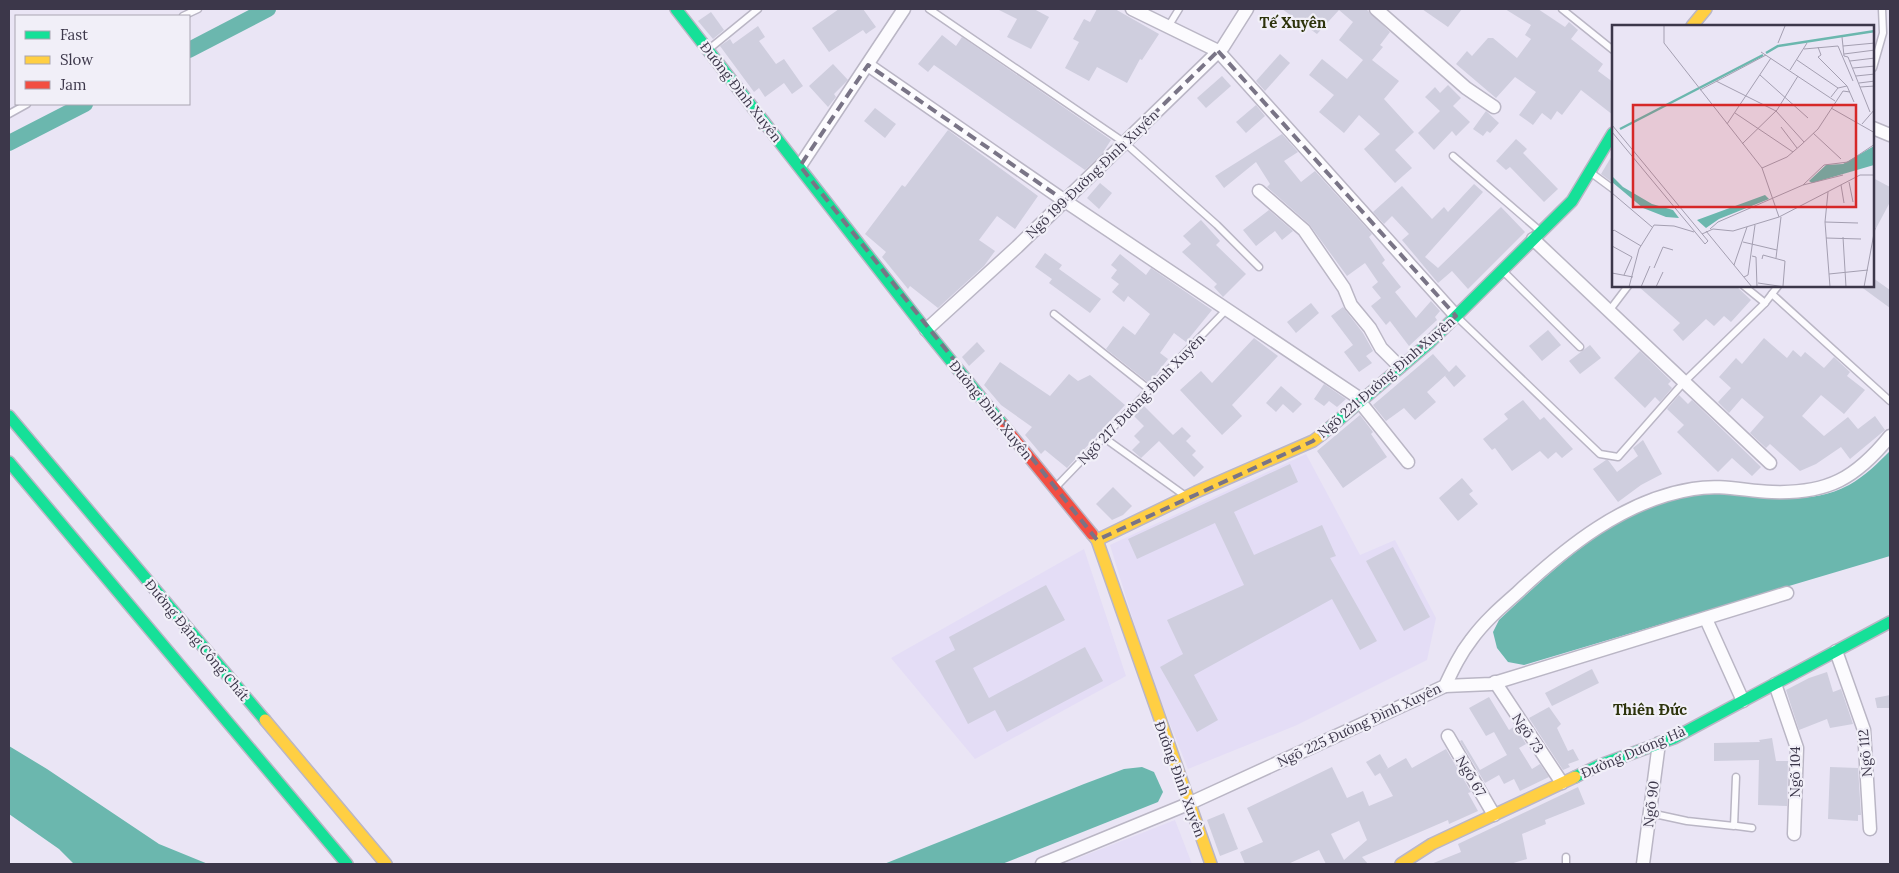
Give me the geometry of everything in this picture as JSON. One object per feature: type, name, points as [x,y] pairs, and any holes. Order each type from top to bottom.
[{"type":"street","name":"Đường Đình Xuyên","points":[[676,9],[926,330],[1097,540],[1188,804],[1211,864]]},
{"type":"street","points":[[800,166],[904,9]]},
{"type":"street","points":[[1132,9],[1218,52],[1456,316]]},
{"type":"street","name":"Ngõ 199 Đường Đình Xuyên","points":[[926,330],[1065,201],[1218,52],[1248,9]]},
{"type":"street","points":[[1376,9],[1466,88],[1494,107]]},
{"type":"street","points":[[1693,25],[1706,9]]},
{"type":"street","points":[[868,65],[1361,401],[1408,462]]},
{"type":"street","points":[[1874,131],[1890,135]]},
{"type":"street","name":"Ngõ 221 Đường Đình Xuyên","points":[[1097,540],[1186,497],[1313,441],[1400,367],[1456,316],[1572,202],[1612,135]]},
{"type":"street","points":[[1259,191],[1304,230],[1344,288],[1350,305],[1370,328],[1381,348],[1400,367]]},
{"type":"street","points":[[1537,235],[1609,311],[1770,464]]},
{"type":"street","name":"Đường Đặng Công Chất","points":[[9,416],[386,864]]},
{"type":"street","name":"Ngõ 225 Đường Đình Xuyên","points":[[1042,864],[1188,804],[1445,686],[1456,662],[1483,625],[1567,548],[1630,509],[1664,496],[1693,489],[1721,486],[1772,492],[1792,491],[1830,484],[1854,473],[1865,464],[1890,436]]},
{"type":"street","points":[[9,462],[347,864]]},
{"type":"street","points":[[1445,686],[1467,686],[1495,682],[1787,593]]},
{"type":"street","points":[[1706,619],[1743,701]]},
{"type":"street","name":"Đường Dương Hà","points":[[1401,864],[1432,844],[1600,765],[1674,738],[1890,622]]},
{"type":"street","name":"Ngõ 112","points":[[1836,651],[1864,730],[1870,829]]},
{"type":"street","name":"Ngõ 73","points":[[1495,682],[1562,783]]},
{"type":"street","name":"Ngõ 104","points":[[1775,684],[1797,748],[1794,834]]},
{"type":"street","name":"Ngõ 67","points":[[1448,736],[1494,815]]},
{"type":"street","name":"Ngõ 90","points":[[1643,864],[1659,743]]},
{"type":"lane","points":[[185,15],[198,9]]},
{"type":"lane","points":[[708,50],[758,9]]},
{"type":"lane","points":[[929,9],[1125,143],[1218,225],[1259,267]]},
{"type":"lane","points":[[1168,27],[1179,9]]},
{"type":"lane","points":[[1562,9],[1612,49]]},
{"type":"lane","points":[[1874,64],[1883,33],[1882,9]]},
{"type":"lane","points":[[9,114],[25,105]]},
{"type":"lane","points":[[1453,156],[1537,235]]},
{"type":"lane","points":[[1589,171],[1612,188]]},
{"type":"lane","points":[[1502,270],[1580,348]]},
{"type":"lane","points":[[1609,311],[1626,288]]},
{"type":"lane","points":[[1746,288],[1765,303]]},
{"type":"lane","points":[[1456,316],[1600,454],[1618,457],[1684,382],[1765,303],[1776,288]]},
{"type":"lane","points":[[1772,294],[1890,400]]},
{"type":"lane","name":"Ngõ 217 Đường Đình Xuyên","points":[[1055,488],[1227,309]]},
{"type":"lane","points":[[1054,314],[1150,390]]},
{"type":"lane","points":[[1110,442],[1186,497]]},
{"type":"lane","points":[[1650,813],[1688,821],[1734,826],[1736,777]]},
{"type":"lane","points":[[1737,826],[1752,828]]},
{"type":"highlighted area","points":[[1218,51],[1456,316],[1313,441],[1097,540],[800,166],[868,65],[1065,201]]},
{"type":"shaded area","points":[[1890,451],[1890,556],[1524,665],[1508,662],[1497,648],[1493,632],[1499,620],[1579,549],[1624,520],[1648,508],[1673,499],[1695,495],[1717,494],[1784,498],[1828,494],[1855,481]]},
{"type":"shaded area","points":[[1306,454],[1360,555],[1395,540],[1436,618],[1427,660],[1297,725],[1188,769],[1148,669],[1110,545]]},
{"type":"shaded area","points":[[1084,549],[1126,676],[975,759],[891,658]]},
{"type":"shaded area","points":[[9,746],[47,769],[159,844],[208,864],[74,864],[59,849],[9,814]]},
{"type":"shaded area","points":[[1142,767],[1154,772],[1163,792],[1158,802],[1002,864],[884,864],[1084,784],[1124,769]]},
{"type":"shaded area","points":[[1175,820],[1192,864],[1063,864]]},
{"type":"building","points":[[839,9],[863,9],[876,27],[866,34],[863,30],[829,52],[812,28]]},
{"type":"building","points":[[997,9],[1034,9],[1049,17],[1031,49],[1007,37],[1017,19]]},
{"type":"building","points":[[1097,9],[1115,9],[1159,34],[1142,60],[1140,59],[1127,83],[1097,67],[1089,81],[1065,68],[1079,42],[1073,39],[1084,19],[1090,22]]},
{"type":"building","points":[[1282,9],[1366,9],[1390,32],[1380,45],[1383,47],[1372,60],[1399,81],[1384,99],[1414,132],[1395,150],[1412,168],[1395,183],[1364,149],[1380,134],[1359,115],[1344,133],[1319,112],[1334,95],[1309,75],[1322,59],[1347,79],[1363,60],[1339,40],[1353,22],[1339,10],[1317,34]]},
{"type":"building","points":[[1422,9],[1462,9],[1448,27]]},
{"type":"building","points":[[1505,9],[1538,9],[1565,27],[1569,22],[1578,30],[1571,39],[1603,64],[1598,71],[1612,81],[1612,114],[1581,90],[1562,115],[1557,111],[1551,120],[1542,113],[1533,125],[1519,115],[1536,92],[1515,77],[1496,98],[1456,64],[1467,51],[1472,56],[1488,38],[1493,38],[1517,58],[1531,39],[1525,35],[1531,25]]},
{"type":"building","points":[[711,12],[724,30],[713,39],[698,21]]},
{"type":"building","points":[[758,26],[765,37],[759,41],[776,64],[784,59],[803,86],[792,94],[784,83],[765,97],[759,88],[754,92],[720,46],[730,39],[733,44]]},
{"type":"building","points":[[942,35],[956,46],[962,37],[1111,140],[1102,154],[1085,170],[934,65],[928,72],[918,64]]},
{"type":"building","points":[[1280,54],[1290,63],[1265,91],[1256,81]]},
{"type":"building","points":[[833,64],[848,80],[834,94],[836,97],[828,107],[809,86]]},
{"type":"building","points":[[1222,76],[1231,86],[1206,108],[1197,98]]},
{"type":"building","points":[[1448,85],[1461,98],[1453,106],[1470,122],[1456,136],[1452,131],[1434,150],[1418,133],[1440,111],[1425,97],[1435,87],[1440,93]]},
{"type":"building","points":[[1256,105],[1265,116],[1246,133],[1236,122]]},
{"type":"building","points":[[875,108],[896,124],[885,138],[864,121]]},
{"type":"building","points":[[1486,111],[1499,123],[1490,133],[1487,131],[1483,136],[1473,129]]},
{"type":"building","points":[[948,130],[1038,196],[1015,229],[997,216],[979,240],[995,251],[984,266],[938,308],[910,286],[908,289],[882,257],[886,252],[865,234],[902,185],[905,187]]},
{"type":"building","points":[[1282,134],[1298,152],[1284,161],[1301,182],[1315,171],[1372,234],[1369,237],[1385,260],[1382,263],[1401,287],[1395,292],[1416,318],[1431,301],[1440,311],[1435,317],[1437,320],[1409,346],[1390,321],[1386,325],[1371,306],[1381,298],[1372,287],[1378,282],[1365,263],[1347,276],[1309,224],[1267,187],[1270,184],[1256,162],[1224,188],[1215,176]]},
{"type":"building","points":[[1516,139],[1527,149],[1523,153],[1558,189],[1544,202],[1510,167],[1506,170],[1496,161]]},
{"type":"building","points":[[1612,156],[1612,182],[1601,174]]},
{"type":"building","points":[[1874,179],[1890,187],[1890,202],[1874,232]]},
{"type":"building","points":[[1100,183],[1112,193],[1099,209],[1087,198]]},
{"type":"building","points":[[1474,184],[1483,192],[1425,257],[1438,268],[1501,207],[1525,232],[1468,289],[1452,271],[1438,283],[1402,240],[1409,234],[1392,216],[1384,224],[1373,212],[1402,186],[1432,219],[1444,207],[1448,212]]},
{"type":"building","points":[[1269,210],[1293,231],[1282,240],[1275,231],[1256,246],[1243,230]]},
{"type":"building","points":[[1201,220],[1220,241],[1216,245],[1246,274],[1223,297],[1214,287],[1217,284],[1182,252],[1191,244],[1183,236]]},
{"type":"building","points":[[1045,253],[1062,265],[1059,269],[1101,299],[1090,313],[1049,283],[1052,279],[1035,267]]},
{"type":"building","points":[[1120,254],[1146,275],[1151,268],[1212,310],[1186,342],[1174,333],[1160,353],[1168,359],[1149,383],[1106,349],[1123,326],[1135,335],[1150,314],[1128,296],[1124,302],[1112,292],[1119,284],[1111,278],[1117,270],[1111,265]]},
{"type":"building","points":[[1874,279],[1890,290],[1890,308],[1863,288],[1874,288]]},
{"type":"building","points":[[1640,288],[1738,288],[1751,300],[1731,322],[1724,316],[1714,326],[1706,319],[1683,341],[1673,330],[1680,323]]},
{"type":"building","points":[[1311,303],[1319,313],[1296,333],[1287,322]]},
{"type":"building","points":[[1343,307],[1363,333],[1373,351],[1366,356],[1372,363],[1359,372],[1344,352],[1353,345],[1331,316]]},
{"type":"building","points":[[1548,330],[1561,345],[1542,361],[1529,346]]},
{"type":"building","points":[[1254,338],[1278,356],[1232,405],[1242,416],[1222,435],[1180,390],[1201,371],[1212,383]]},
{"type":"building","points":[[1764,338],[1787,358],[1793,350],[1801,357],[1805,352],[1824,368],[1834,357],[1850,372],[1847,376],[1865,390],[1844,414],[1821,395],[1802,416],[1824,436],[1848,417],[1858,429],[1875,416],[1885,430],[1850,459],[1841,447],[1816,464],[1800,471],[1770,444],[1766,448],[1750,433],[1764,417],[1742,398],[1729,413],[1718,402],[1731,388],[1719,377],[1736,358],[1742,364]]},
{"type":"building","points":[[977,342],[985,351],[969,366],[962,357]]},
{"type":"building","points":[[1590,345],[1601,358],[1580,374],[1569,361]]},
{"type":"building","points":[[1640,351],[1671,381],[1668,384],[1672,388],[1660,402],[1655,397],[1645,408],[1614,378]]},
{"type":"building","points":[[1433,354],[1449,372],[1456,365],[1466,376],[1454,387],[1445,376],[1447,374],[1427,392],[1436,402],[1415,420],[1404,408],[1386,421],[1373,405]]},
{"type":"building","points":[[1000,362],[1050,396],[1069,374],[1078,381],[1090,375],[1125,405],[1067,468],[1045,450],[1041,454],[1025,435],[1032,427],[1001,405],[984,385]]},
{"type":"building","points":[[1324,384],[1346,399],[1337,407],[1329,401],[1324,406],[1314,399]]},
{"type":"building","points":[[1281,386],[1302,404],[1293,413],[1283,404],[1276,412],[1266,403]]},
{"type":"building","points":[[1679,395],[1688,404],[1692,400],[1761,467],[1752,476],[1732,458],[1718,472],[1677,432],[1684,425],[1667,409]]},
{"type":"building","points":[[1523,400],[1540,420],[1544,417],[1573,449],[1562,458],[1556,452],[1548,459],[1540,451],[1512,471],[1495,448],[1492,450],[1483,439],[1508,419],[1504,414]]},
{"type":"building","points":[[1143,405],[1173,435],[1182,427],[1191,436],[1186,441],[1196,451],[1192,455],[1204,467],[1194,477],[1159,441],[1141,458],[1132,450],[1140,442],[1134,436],[1144,426],[1133,415]]},
{"type":"building","points":[[1360,415],[1373,432],[1371,434],[1387,457],[1343,488],[1317,451]]},
{"type":"building","points":[[1643,440],[1662,474],[1641,485],[1618,502],[1593,469],[1608,460],[1617,472],[1638,456],[1633,448]]},
{"type":"building","points":[[1290,464],[1298,482],[1234,512],[1254,555],[1322,525],[1336,556],[1330,558],[1377,641],[1360,650],[1332,599],[1194,675],[1218,720],[1197,732],[1160,667],[1183,654],[1167,620],[1244,585],[1215,523],[1137,559],[1128,539]]},
{"type":"building","points":[[1462,478],[1473,491],[1469,494],[1478,504],[1458,521],[1439,498]]},
{"type":"building","points":[[1113,487],[1132,506],[1123,515],[1112,520],[1096,504]]},
{"type":"building","points":[[1393,547],[1430,617],[1404,631],[1366,561]]},
{"type":"building","points":[[1046,585],[1065,620],[973,668],[989,698],[1085,647],[1103,681],[1007,732],[995,710],[968,724],[935,661],[955,650],[949,637]]},
{"type":"building","points":[[1592,669],[1599,683],[1552,706],[1545,693]]},
{"type":"building","points":[[1827,672],[1833,692],[1841,689],[1853,724],[1830,728],[1827,719],[1799,730],[1786,690],[1809,678]]},
{"type":"building","points":[[1890,695],[1890,708],[1877,708],[1875,698]]},
{"type":"building","points":[[1489,697],[1509,730],[1515,726],[1526,744],[1519,748],[1532,769],[1540,764],[1549,777],[1520,791],[1514,779],[1504,784],[1499,775],[1485,783],[1460,741],[1462,740],[1480,770],[1507,755],[1494,732],[1486,736],[1469,708]]},
{"type":"building","points":[[1549,707],[1561,724],[1557,728],[1568,751],[1573,749],[1579,760],[1568,764],[1570,767],[1563,770],[1529,718]]},
{"type":"building","points":[[1772,738],[1776,761],[1788,761],[1787,806],[1758,805],[1759,760],[1714,761],[1714,743],[1760,742],[1759,740]]},
{"type":"building","points":[[1446,749],[1471,792],[1468,793],[1478,811],[1449,824],[1448,820],[1362,857],[1368,864],[1326,864],[1319,850],[1288,864],[1245,864],[1240,852],[1263,842],[1247,808],[1332,767],[1347,798],[1363,791],[1369,806],[1393,796],[1380,773],[1375,776],[1366,762],[1380,754],[1388,768],[1385,770],[1406,758],[1412,768]],"holes":[[[1359,821],[1367,840],[1344,860],[1331,834]]]},
{"type":"building","points":[[1830,767],[1858,768],[1861,815],[1858,815],[1858,821],[1828,819]]},
{"type":"building","points":[[1578,787],[1585,804],[1545,820],[1546,824],[1522,834],[1527,859],[1510,864],[1431,864],[1461,852],[1458,844]]},
{"type":"building","points":[[1224,813],[1238,849],[1220,856],[1207,820]]},
{"type":"waterway","points":[[190,49],[268,9]]},
{"type":"waterway","points":[[9,143],[83,105]]},
{"type":"traffic: fast","points":[[676,9],[926,330],[1003,425]]},
{"type":"traffic: fast","points":[[1321,435],[1429,343],[1572,201],[1612,135]]},
{"type":"traffic: fast","points":[[9,416],[265,720]]},
{"type":"traffic: fast","points":[[9,462],[347,864]]},
{"type":"traffic: fast","points":[[1575,777],[1600,765],[1674,738],[1890,622]]},
{"type":"traffic: slow","points":[[1693,25],[1706,9]]},
{"type":"traffic: slow","points":[[1097,540],[1196,492],[1313,441],[1321,435]]},
{"type":"traffic: slow","points":[[1092,534],[1097,540],[1211,864]]},
{"type":"traffic: slow","points":[[265,720],[386,864]]},
{"type":"traffic: slow","points":[[1401,864],[1432,844],[1575,777]]},
{"type":"traffic: jam","points":[[1003,425],[1092,534]]},
{"type":"district","name":"Tế Xuyên","points":[[1293,23]]},
{"type":"district","name":"Thiên Đức","points":[[1650,710]]}]
